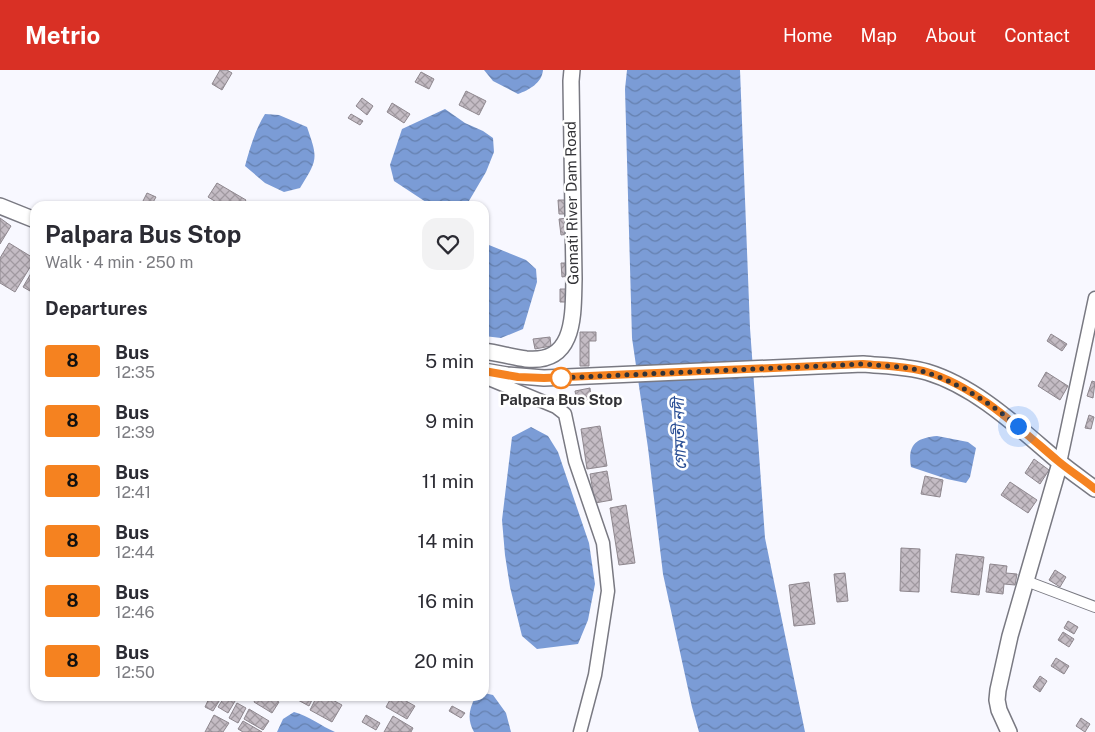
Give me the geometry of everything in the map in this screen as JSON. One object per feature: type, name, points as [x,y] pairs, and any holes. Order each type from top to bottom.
[{"type":"main road","name":"Gomati River Dam Road","points":[[489,352],[528,359],[549,357],[563,347],[567,336],[573,310],[572,70]]},
{"type":"main road","points":[[0,206],[30,218]]},
{"type":"main road","points":[[489,372],[529,378],[863,364],[908,368],[928,373],[954,384],[1004,414],[1060,463],[1095,489]]},
{"type":"main road","points":[[1009,732],[998,710],[998,690],[1010,636],[1060,463]]},
{"type":"street","points":[[1060,463],[1095,298]]},
{"type":"street","points":[[489,379],[556,407],[565,414],[575,460],[602,543],[608,591],[595,675],[580,732]]},
{"type":"street","points":[[1026,581],[1095,608]]},
{"type":"water","points":[[484,70],[543,70],[538,82],[518,94],[493,81]]},
{"type":"water","name":"গোমতী নদী","points":[[627,70],[740,70],[750,328],[765,538],[805,732],[699,732],[692,707],[663,574],[648,448],[632,338],[625,89]]},
{"type":"water","points":[[445,109],[465,123],[493,138],[494,152],[486,172],[469,201],[424,201],[394,181],[390,165],[402,129]]},
{"type":"water","points":[[265,114],[279,115],[307,127],[313,146],[314,159],[310,171],[300,188],[284,192],[265,183],[245,166],[261,120]]},
{"type":"water","points":[[489,245],[526,260],[536,269],[537,282],[523,329],[501,338],[489,337]]},
{"type":"water","points":[[531,427],[548,436],[558,452],[589,543],[595,584],[588,620],[578,644],[537,649],[522,636],[510,587],[502,520],[512,437]]},
{"type":"water","points":[[937,436],[968,442],[976,448],[970,477],[966,483],[911,467],[911,453],[915,444],[924,438]]},
{"type":"water","points":[[489,694],[493,695],[506,713],[511,732],[474,732],[470,723],[471,706],[474,701],[489,701]]},
{"type":"water","points":[[294,712],[335,732],[277,732],[283,719]]},
{"type":"building","points":[[220,70],[227,70],[232,73],[222,90],[212,84]]},
{"type":"building","points":[[421,72],[434,79],[429,89],[415,82]]},
{"type":"building","points":[[466,91],[486,101],[479,115],[459,105]]},
{"type":"building","points":[[362,98],[373,106],[367,115],[356,106]]},
{"type":"building","points":[[392,103],[410,114],[404,123],[387,112]]},
{"type":"building","points":[[351,114],[363,121],[360,125],[348,118]]},
{"type":"building","points":[[217,183],[246,200],[215,201],[208,197]]},
{"type":"building","points":[[147,193],[156,197],[154,201],[143,201]]},
{"type":"building","points":[[558,200],[566,200],[566,214],[559,214]]},
{"type":"building","points":[[0,218],[11,226],[0,244]]},
{"type":"building","points":[[568,218],[569,234],[561,235],[559,219]]},
{"type":"building","points":[[9,243],[30,256],[30,267],[15,292],[0,283],[0,258]]},
{"type":"building","points":[[561,263],[567,263],[568,276],[562,277]]},
{"type":"building","points":[[30,275],[30,291],[23,287]]},
{"type":"building","points":[[560,289],[568,289],[569,302],[560,302]]},
{"type":"building","points":[[580,332],[596,332],[596,341],[589,341],[589,366],[580,366]]},
{"type":"building","points":[[1051,334],[1067,344],[1062,351],[1047,341]]},
{"type":"building","points":[[550,337],[551,346],[535,349],[533,339]]},
{"type":"building","points":[[1046,372],[1068,386],[1060,400],[1038,386]]},
{"type":"building","points":[[1092,381],[1095,382],[1093,398],[1087,396]]},
{"type":"building","points":[[590,388],[591,400],[577,402],[575,391]]},
{"type":"building","points":[[1089,415],[1094,417],[1091,429],[1085,428]]},
{"type":"building","points":[[600,426],[607,466],[587,469],[581,429]]},
{"type":"building","points":[[1034,459],[1049,470],[1040,484],[1025,473]]},
{"type":"building","points":[[607,471],[612,500],[595,503],[590,474]]},
{"type":"building","points":[[925,476],[943,480],[940,497],[921,494]]},
{"type":"building","points":[[1010,482],[1037,500],[1028,513],[1001,495]]},
{"type":"building","points":[[626,505],[635,563],[619,565],[610,508]]},
{"type":"building","points":[[901,548],[920,549],[919,592],[900,591]]},
{"type":"building","points":[[956,554],[984,557],[979,595],[951,592]]},
{"type":"building","points":[[990,564],[1007,566],[1006,573],[1017,574],[1015,585],[1004,584],[1003,594],[986,592]]},
{"type":"building","points":[[1055,570],[1066,577],[1060,587],[1049,580]]},
{"type":"building","points":[[845,573],[848,601],[837,602],[834,574]]},
{"type":"building","points":[[809,582],[815,624],[794,626],[789,585]]},
{"type":"building","points":[[1068,621],[1078,627],[1074,634],[1064,628]]},
{"type":"building","points":[[1063,632],[1074,639],[1069,647],[1058,640]]},
{"type":"building","points":[[1056,658],[1069,666],[1064,674],[1051,666]]},
{"type":"building","points":[[1040,676],[1047,681],[1040,692],[1033,687]]},
{"type":"building","points":[[208,701],[219,701],[213,711],[205,707]]},
{"type":"building","points":[[222,701],[235,701],[228,713],[218,707]]},
{"type":"building","points":[[277,701],[279,702],[272,713],[254,702]]},
{"type":"building","points":[[300,701],[312,701],[309,706]]},
{"type":"building","points":[[314,701],[334,701],[342,705],[332,722],[310,710]]},
{"type":"building","points":[[389,701],[406,701],[415,706],[407,719],[386,707]]},
{"type":"building","points":[[237,703],[246,708],[238,723],[229,718]]},
{"type":"building","points":[[452,706],[465,713],[461,718],[449,711]]},
{"type":"building","points":[[249,709],[269,721],[263,730],[244,719]]},
{"type":"building","points":[[214,715],[229,723],[223,732],[205,732]]},
{"type":"building","points":[[366,715],[380,723],[376,730],[362,722]]},
{"type":"building","points":[[393,716],[413,728],[411,732],[384,732]]},
{"type":"building","points":[[1081,718],[1090,724],[1085,732],[1076,726]]},
{"type":"building","points":[[243,721],[262,732],[243,732],[238,729]]},
{"type":"bus line","name":"8","points":[[489,372],[529,378],[558,378],[863,364],[898,366],[928,373],[954,384],[1004,414],[1060,463],[1095,489]]},
{"type":"place","name":"Palpara Bus Stop","points":[[561,378]]},
{"type":"route","points":[[561,378],[558,378],[863,364],[898,366],[928,373],[954,384],[1004,414],[1018,426]]}]
